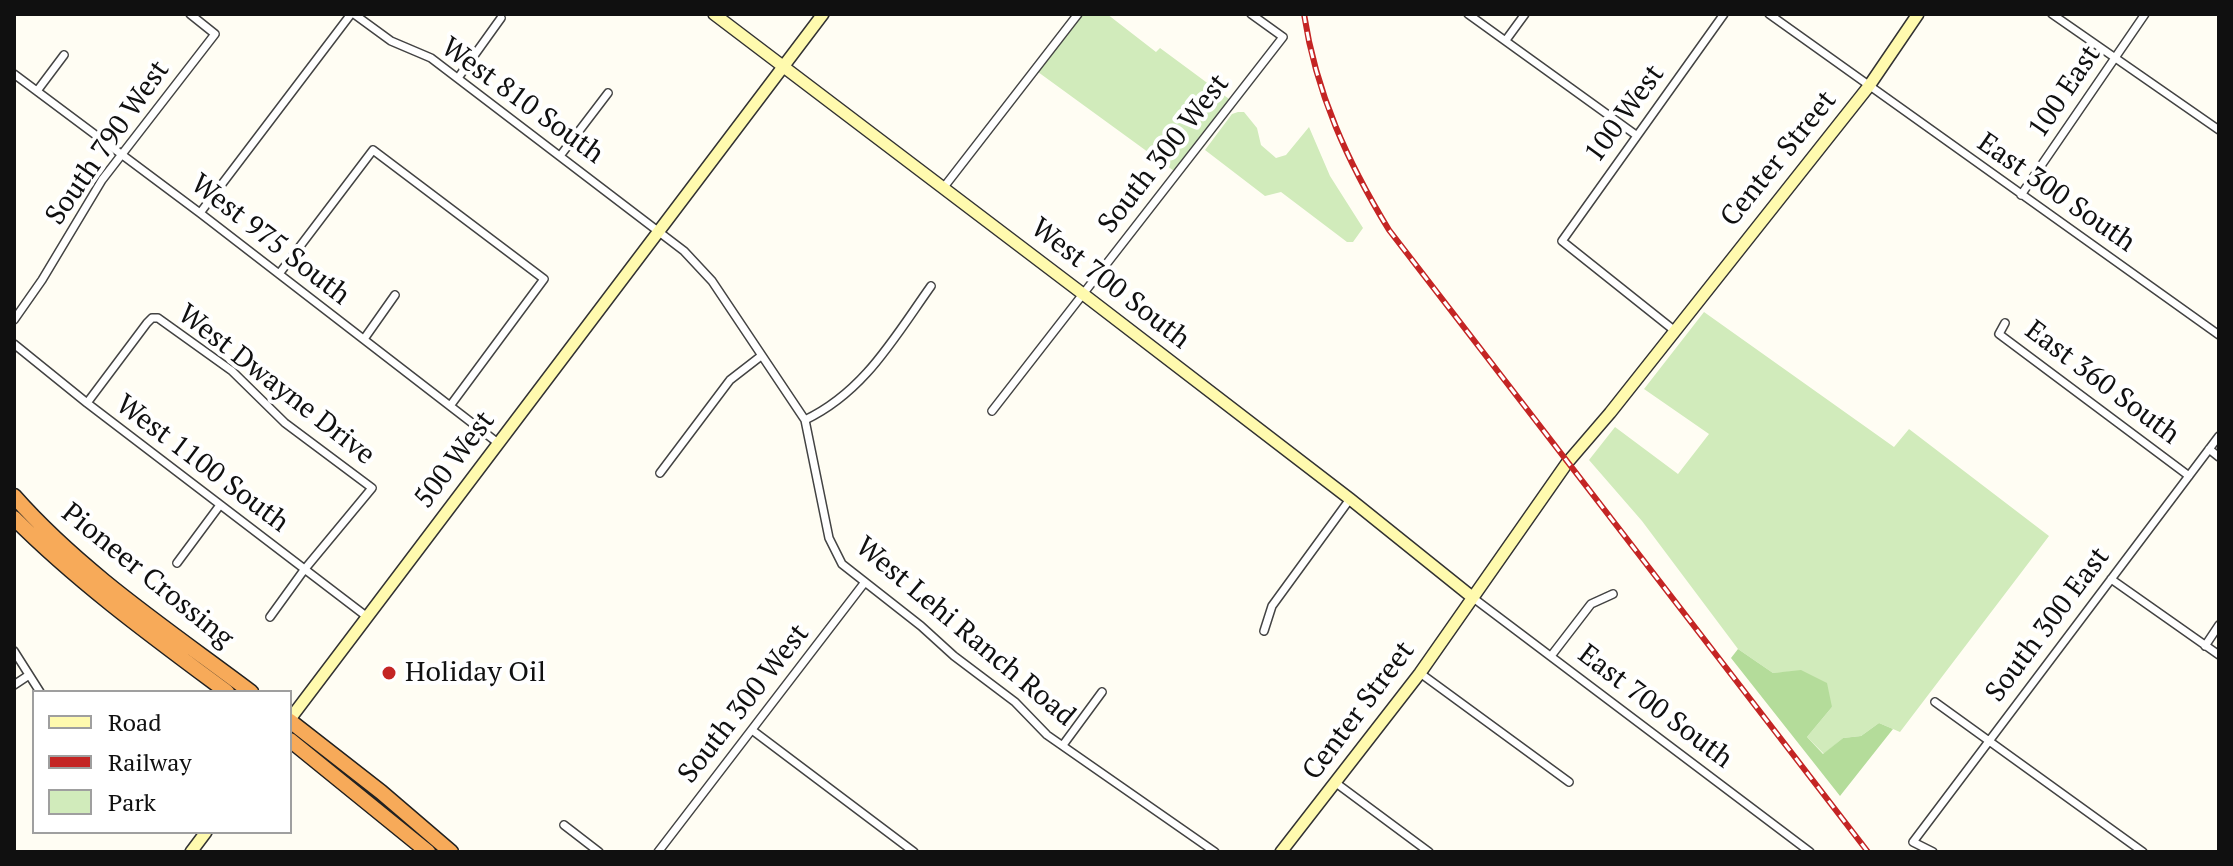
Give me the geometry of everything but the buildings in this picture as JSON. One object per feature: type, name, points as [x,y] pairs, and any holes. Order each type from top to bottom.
[{"type":"highway","name":"Pioneer Crossing","points":[[14,496],[53,536],[115,590],[248,690]]},
{"type":"highway","name":"Pioneer Crossing","points":[[14,518],[52,556],[104,600],[224,690]]},
{"type":"highway","points":[[292,722],[451,852]]},
{"type":"highway","points":[[292,742],[428,852]]},
{"type":"street","name":"South 790 West","points":[[14,320],[42,280],[102,180],[215,34],[190,14]]},
{"type":"street","name":"West 810 South","points":[[352,14],[391,41],[431,58],[659,230]]},
{"type":"street","points":[[200,213],[352,14]]},
{"type":"street","name":"West 700 South","points":[[714,14],[1350,499],[1472,597]]},
{"type":"street","points":[[783,67],[823,14]]},
{"type":"street","points":[[944,187],[1078,14]]},
{"type":"street","name":"South 300 West","points":[[992,411],[1283,37],[1251,14]]},
{"type":"street","points":[[1468,14],[1636,135]]},
{"type":"street","points":[[1506,40],[1525,14]]},
{"type":"street","name":"100 West","points":[[1675,331],[1562,241],[1724,14]]},
{"type":"street","name":"East 300 South","points":[[1769,14],[2219,335]]},
{"type":"street","name":"Center Street","points":[[1281,852],[1420,673],[1533,512],[1869,86],[1918,14]]},
{"type":"street","points":[[2052,14],[2219,130]]},
{"type":"street","name":"100 East","points":[[2021,195],[2145,14]]},
{"type":"street","points":[[458,78],[501,18]]},
{"type":"street","points":[[37,91],[64,55]]},
{"type":"street","name":"500 West","points":[[292,717],[783,67]]},
{"type":"street","name":"West 975 South","points":[[14,74],[498,443]]},
{"type":"street","points":[[560,156],[608,93]]},
{"type":"street","points":[[279,274],[373,150],[544,279],[450,406]]},
{"type":"street","name":"West Lehi Ranch Road","points":[[659,230],[712,281],[805,420],[829,538],[842,564],[1015,702],[1047,735],[1215,852]]},
{"type":"street","points":[[805,420],[840,399],[869,374],[931,286]]},
{"type":"street","points":[[364,339],[395,295]]},
{"type":"street","name":"West Dwayne Drive","points":[[87,403],[152,318],[164,321],[232,371],[285,423],[372,488],[304,570]]},
{"type":"street","name":"East 360 South","points":[[2005,323],[1999,334],[2189,476]]},
{"type":"street","name":"West 1100 South","points":[[14,344],[366,616]]},
{"type":"street","points":[[660,473],[730,380],[761,356]]},
{"type":"street","name":"South 300 East","points":[[1933,852],[1913,842],[2219,436]]},
{"type":"street","points":[[2209,449],[2219,457]]},
{"type":"street","points":[[1264,631],[1272,606],[1350,499]]},
{"type":"street","points":[[177,563],[220,505]]},
{"type":"street","points":[[270,617],[304,570]]},
{"type":"street","points":[[2111,579],[2219,655]]},
{"type":"street","name":"South 300 West","points":[[658,852],[865,582]]},
{"type":"street","points":[[1551,656],[1591,604],[1613,594]]},
{"type":"street","name":"East 700 South","points":[[1472,597],[1810,852]]},
{"type":"street","points":[[2205,646],[2219,625]]},
{"type":"street","points":[[14,651],[39,690]]},
{"type":"street","points":[[1420,673],[1569,782]]},
{"type":"street","points":[[14,685],[29,675]]},
{"type":"street","points":[[1063,745],[1102,692]]},
{"type":"street","points":[[1935,702],[2143,852]]},
{"type":"street","points":[[752,730],[914,852]]},
{"type":"street","points":[[1336,783],[1429,852]]},
{"type":"street","points":[[564,825],[599,852]]},
{"type":"street","points":[[191,852],[204,834]]},
{"type":"green space","points":[[1083,14],[1107,14],[1156,52],[1160,48],[1229,99],[1174,171],[1038,72]]},
{"type":"green space","points":[[1244,112],[1257,128],[1261,145],[1276,158],[1286,155],[1309,127],[1330,176],[1363,228],[1353,242],[1347,242],[1281,192],[1265,196],[1205,150],[1232,114]]},
{"type":"green space","points":[[1704,312],[1894,447],[1909,429],[2049,536],[1900,732],[1879,723],[1861,736],[1843,738],[1824,754],[1807,737],[1832,707],[1801,671],[1773,673],[1738,649],[1642,521],[1589,460],[1615,427],[1678,474],[1709,434],[1644,389]]},
{"type":"green space","points":[[1738,649],[1773,673],[1801,670],[1827,683],[1832,707],[1807,737],[1823,754],[1843,738],[1861,736],[1879,723],[1893,729],[1840,796],[1731,658]]},
{"type":"railway","points":[[1304,14],[1325,99],[1347,153],[1389,230],[1868,852]]},
{"type":"place","name":"Holiday Oil","points":[[389,673]]}]
